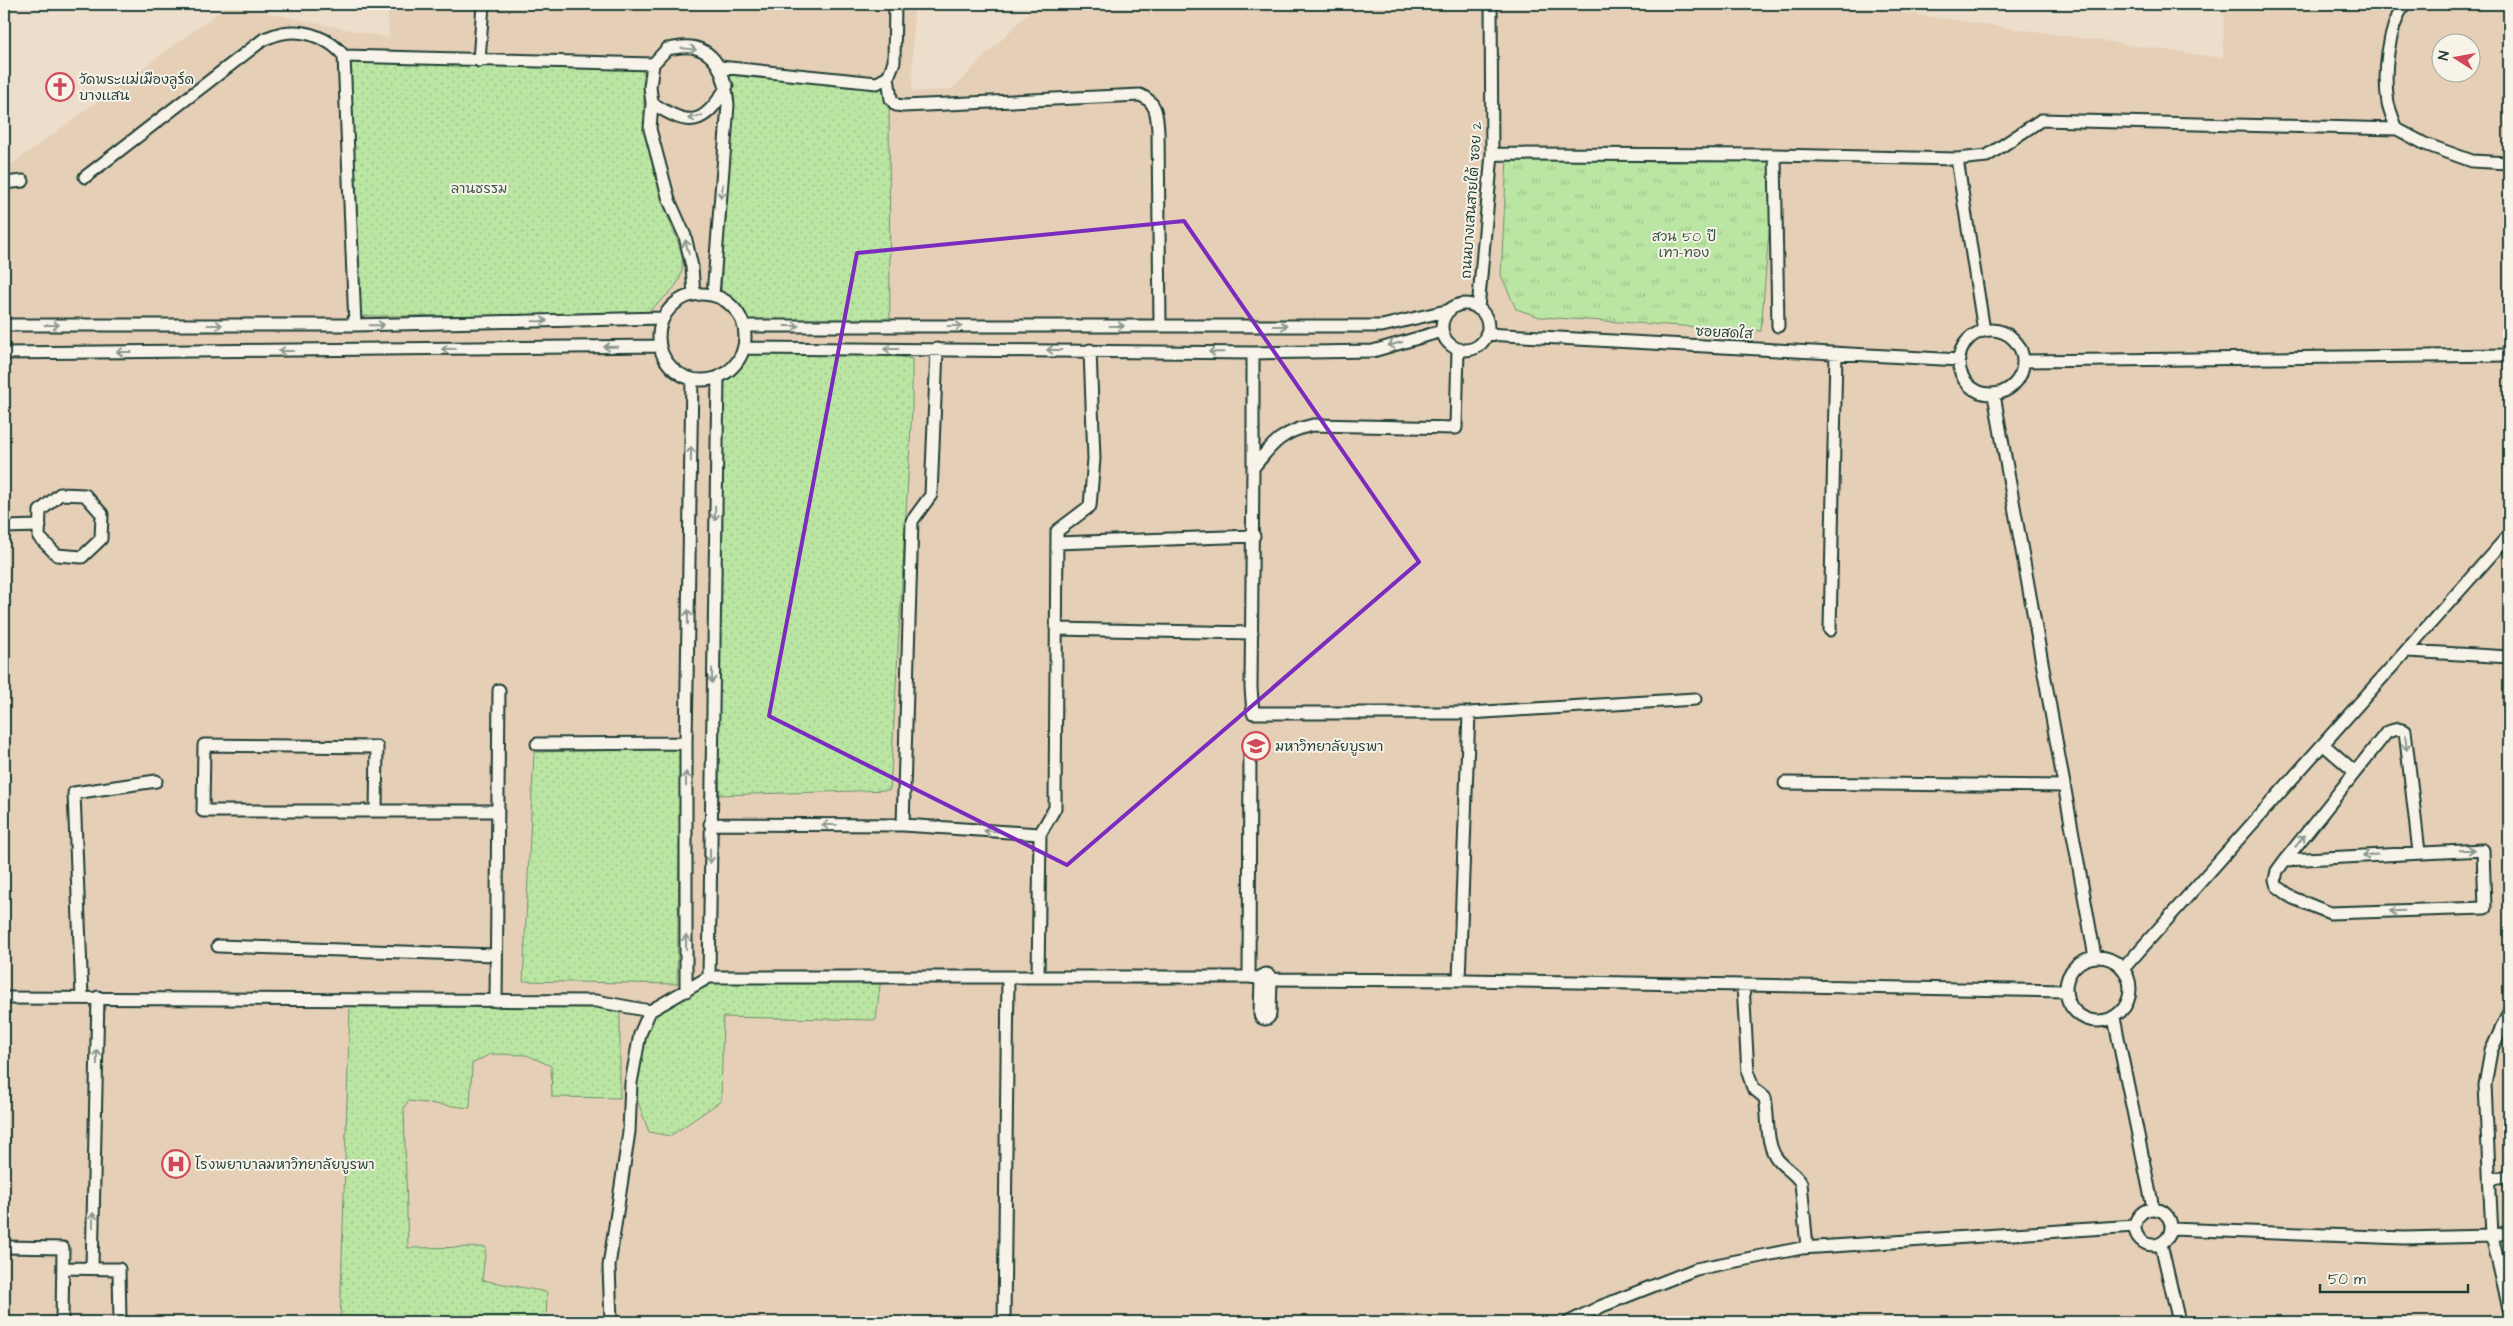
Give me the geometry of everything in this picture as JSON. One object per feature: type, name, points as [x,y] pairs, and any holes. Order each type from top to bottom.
[{"type":"street","points":[[1258,978],[1264,1014]]},
{"type":"lane","points":[[479,61],[483,4]]},
{"type":"lane","points":[[895,4],[894,62],[888,77],[891,99],[896,105],[1140,95],[1149,98],[1156,110],[1158,132],[1160,326]]},
{"type":"lane","name":"ถนนบางเสนสายใต้ ซอย 2","points":[[1478,309],[1492,154],[1491,4]]},
{"type":"lane","points":[[2396,129],[2388,103],[2387,56],[2396,18],[2404,4]]},
{"type":"lane","points":[[85,177],[264,39],[283,32],[324,39],[344,56],[355,326]]},
{"type":"lane","points":[[694,295],[692,267],[685,236],[669,200],[650,129],[652,103],[650,87],[653,64],[667,49],[692,47],[708,55],[720,67],[726,86],[728,105],[724,148],[724,176],[713,295]]},
{"type":"lane","points":[[344,56],[479,61],[653,64]]},
{"type":"lane","points":[[720,67],[877,83],[888,77]]},
{"type":"lane","points":[[652,103],[674,118],[691,120],[706,114],[715,105],[726,86]]},
{"type":"lane","points":[[1492,154],[1775,155],[1956,159],[1987,156],[2042,120],[2396,129],[2426,144],[2472,161],[2509,162]]},
{"type":"lane","points":[[1775,155],[1778,326]]},
{"type":"lane","points":[[1956,159],[1984,331]]},
{"type":"lane","points":[[4,183],[23,181]]},
{"type":"lane","points":[[694,295],[713,295],[733,307],[744,326],[744,348],[739,359],[730,370],[718,377],[705,380],[692,379],[671,368],[660,346],[659,332],[663,318],[671,307],[681,299],[694,295]]},
{"type":"lane","points":[[744,326],[1382,326],[1450,310],[1463,304],[1478,309],[1486,320],[1486,334],[1478,346],[1464,350],[1458,349],[1447,342],[1442,331],[1445,316],[1450,310]]},
{"type":"lane","points":[[4,325],[355,326],[663,318]]},
{"type":"lane","points":[[1995,330],[2015,340],[2022,354],[2021,376],[2014,386],[2004,392],[1994,395],[1983,394],[1969,385],[1961,371],[1960,360],[1964,347],[1970,338],[1984,331],[1995,330]]},
{"type":"lane","points":[[744,348],[1253,352],[1372,351],[1442,331]]},
{"type":"lane","name":"ซอยสดใส","points":[[1486,334],[1960,360]]},
{"type":"lane","points":[[4,353],[660,346]]},
{"type":"lane","points":[[903,825],[912,521],[931,495],[937,349]]},
{"type":"lane","points":[[1254,468],[1275,440],[1291,430],[1313,425],[1456,428],[1458,349]]},
{"type":"lane","points":[[1038,978],[1040,834],[1055,808],[1056,531],[1090,506],[1094,459],[1090,350]]},
{"type":"lane","points":[[1253,352],[1253,713],[1469,713],[1694,699]]},
{"type":"lane","points":[[1830,630],[1836,354]]},
{"type":"lane","points":[[2023,361],[2509,355]]},
{"type":"lane","points":[[709,977],[718,377]]},
{"type":"lane","points":[[686,991],[686,743],[692,379]]},
{"type":"lane","points":[[1994,395],[2095,957]]},
{"type":"lane","points":[[60,494],[85,495],[102,514],[101,539],[82,556],[57,556],[39,537],[40,526],[40,511],[60,494]]},
{"type":"lane","points":[[4,527],[40,526]]},
{"type":"lane","points":[[2123,969],[2408,651],[2509,535]]},
{"type":"lane","points":[[1056,543],[1254,536]]},
{"type":"lane","points":[[1056,630],[1252,633]]},
{"type":"lane","points":[[2408,651],[2509,657]]},
{"type":"lane","points":[[496,1001],[499,690]]},
{"type":"lane","points":[[1459,980],[1469,713]]},
{"type":"lane","points":[[2285,860],[2483,850],[2485,908],[2330,913],[2293,898],[2277,886],[2275,880],[2277,871],[2285,860],[2387,732],[2398,728],[2405,730],[2418,852]]},
{"type":"lane","points":[[537,744],[686,743]]},
{"type":"lane","points":[[376,811],[377,747],[204,745],[202,811],[376,811],[498,811]]},
{"type":"lane","points":[[1250,745],[1258,978]]},
{"type":"lane","points":[[2324,745],[2355,772]]},
{"type":"lane","points":[[82,997],[74,793],[156,781]]},
{"type":"lane","points":[[1785,783],[2064,786]]},
{"type":"lane","points":[[710,824],[903,825],[1040,834]]},
{"type":"lane","points":[[218,946],[496,955]]},
{"type":"lane","points":[[2095,957],[2108,958],[2123,969],[2130,986],[2130,997],[2122,1011],[2114,1018],[2095,1022],[2084,1019],[2074,1012],[2068,1002],[2065,991],[2069,973],[2077,964],[2095,957]]},
{"type":"lane","points":[[611,1322],[609,1266],[629,1132],[631,1083],[640,1034],[650,1011],[709,977],[1459,980],[2065,991]]},
{"type":"lane","points":[[1004,1322],[1008,977]]},
{"type":"lane","points":[[1743,985],[1748,1073],[1753,1088],[1765,1098],[1770,1141],[1777,1160],[1796,1175],[1801,1183],[1807,1247]]},
{"type":"lane","points":[[92,1268],[98,997]]},
{"type":"lane","points":[[4,998],[596,1001],[650,1011]]},
{"type":"lane","points":[[2509,1012],[2490,1051],[2485,1086],[2492,1236],[2509,1309]]},
{"type":"lane","points":[[2114,1018],[2153,1208]]},
{"type":"lane","points":[[2489,1180],[2509,1176]]},
{"type":"lane","points":[[2153,1208],[2160,1209],[2168,1216],[2172,1229],[2161,1244],[2155,1246],[2138,1238],[2135,1226],[2141,1213],[2153,1208]]},
{"type":"lane","points":[[1569,1322],[1602,1306],[1696,1270],[1807,1247],[2135,1226]]},
{"type":"lane","points":[[2172,1229],[2404,1238],[2492,1236],[2509,1232]]},
{"type":"lane","points":[[2161,1244],[2179,1322]]},
{"type":"lane","points":[[4,1247],[63,1248],[62,1322]]},
{"type":"lane","points":[[63,1268],[119,1269],[120,1322]]},
{"type":"highlighted area","points":[[1184,221],[1419,562],[1067,865],[769,716],[857,253]]},
{"type":"shaded area","name":"มหาวิทยาลัยบูรพา","points":[[387,4],[914,4],[912,92],[952,89],[1037,4],[1841,4],[2223,58],[2224,4],[2509,4],[2509,1322],[4,1322],[4,170],[229,5],[389,38]]},
{"type":"green space","name":"ลานธรรม","points":[[344,56],[644,67],[644,118],[648,147],[660,192],[681,255],[682,271],[676,285],[645,315],[354,316]]},
{"type":"green space","points":[[728,68],[889,86],[890,326],[753,326],[721,293]]},
{"type":"green space","name":"สวน 50 ปี เทา-ทอง","points":[[1775,155],[1761,331],[1540,317],[1516,309],[1501,275],[1507,158],[1657,162],[1766,161]]},
{"type":"green space","points":[[754,349],[858,349],[912,359],[912,409],[890,790],[720,795],[713,650],[718,377]]},
{"type":"green space","points":[[681,749],[677,984],[523,981],[534,752]]},
{"type":"green space","points":[[881,977],[876,1020],[723,1017],[721,1101],[670,1136],[649,1132],[631,1083],[640,1034],[660,1005],[703,980]]},
{"type":"green space","points":[[620,1004],[620,1098],[552,1097],[551,1066],[527,1055],[490,1054],[472,1064],[470,1108],[408,1101],[404,1108],[408,1248],[486,1247],[482,1280],[547,1292],[546,1322],[340,1322],[350,1005]]},
{"type":"place","name":"วัดพระแม่เมืองลูร์ด บางแสน","points":[[60,87]]},
{"type":"place","name":"มหาวิทยาลัยบูรพา","points":[[1256,746]]},
{"type":"place","name":"โรงพยาบาลมหาวิทยาลัยบูรพา","points":[[176,1164]]}]
